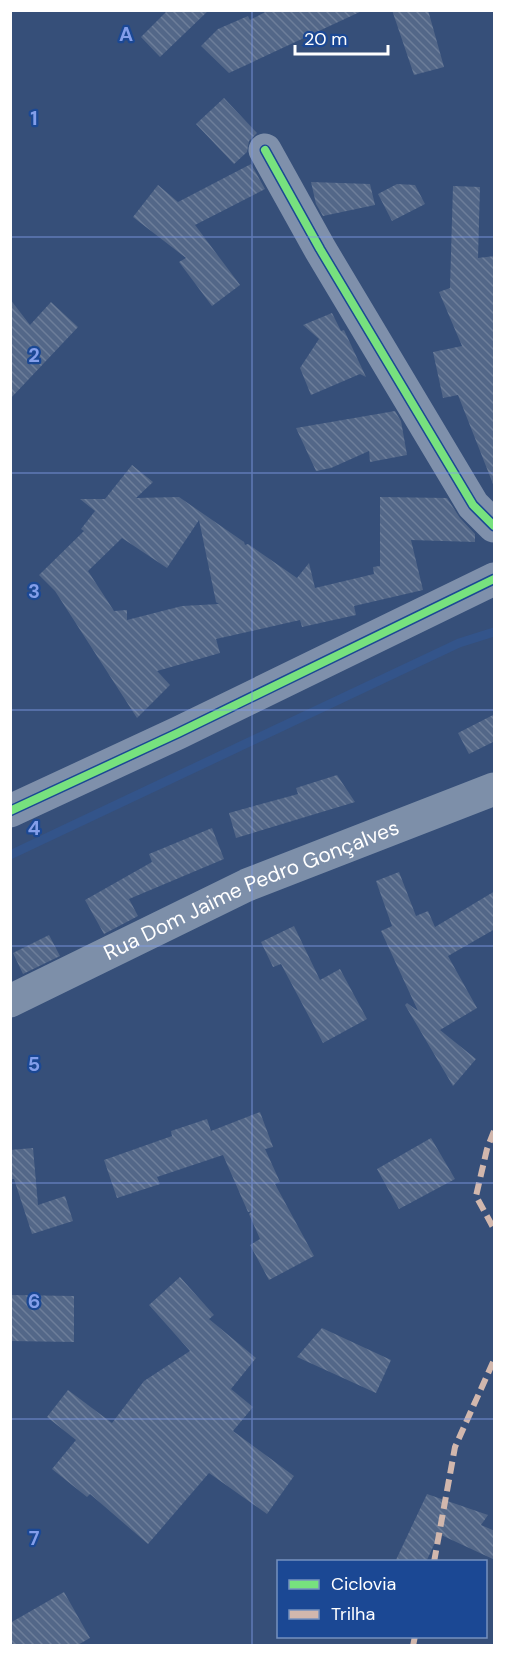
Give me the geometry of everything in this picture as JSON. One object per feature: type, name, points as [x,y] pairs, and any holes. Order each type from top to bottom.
[{"type":"main road","name":"Rua Dom Jaime Pedro Gonçalves","points":[[10,1001],[247,885],[495,789]]},
{"type":"street","points":[[265,150],[326,260],[461,486],[473,505],[495,526]]},
{"type":"street","points":[[10,811],[178,733],[495,579]]},
{"type":"building","points":[[168,10],[209,10],[160,57],[141,37]]},
{"type":"building","points":[[269,10],[364,10],[229,73],[201,46],[218,29],[248,16],[250,20]]},
{"type":"building","points":[[392,10],[428,10],[444,67],[414,75]]},
{"type":"building","points":[[224,98],[257,133],[249,141],[247,152],[234,164],[196,124]]},
{"type":"building","points":[[251,164],[265,189],[195,225],[240,285],[212,306],[179,262],[186,258],[133,217],[158,185],[178,202]]},
{"type":"building","points":[[311,182],[370,184],[375,205],[323,216],[316,204]]},
{"type":"building","points":[[397,184],[415,185],[425,204],[392,221],[378,194]]},
{"type":"building","points":[[453,186],[480,187],[478,258],[495,256],[493,484],[458,395],[443,398],[433,352],[462,346],[439,292],[450,288]]},
{"type":"building","points":[[10,299],[30,325],[51,302],[78,327],[10,399]]},
{"type":"building","points":[[332,313],[341,331],[344,330],[366,377],[360,374],[311,395],[300,368],[319,339],[303,325]]},
{"type":"building","points":[[395,411],[401,421],[407,455],[370,462],[369,451],[331,468],[316,471],[296,428]]},
{"type":"building","points":[[132,465],[153,482],[136,498],[179,497],[244,542],[245,545],[248,544],[297,578],[309,563],[315,588],[374,574],[373,567],[380,566],[380,497],[447,498],[460,518],[475,534],[475,542],[411,540],[423,590],[354,606],[356,615],[302,627],[300,620],[216,639],[220,653],[157,671],[170,685],[137,718],[55,591],[39,575],[84,531],[81,529],[95,511],[80,499],[105,499]],"holes":[[[199,520],[216,602],[219,604],[182,606],[127,620],[127,610],[114,611],[88,571],[122,538],[167,568]]]},
{"type":"building","points":[[495,714],[495,741],[469,754],[458,733]]},
{"type":"building","points":[[337,775],[355,802],[236,838],[229,813],[298,794],[296,788]]},
{"type":"building","points":[[212,828],[224,859],[129,899],[138,916],[104,934],[85,900],[152,862],[149,854]]},
{"type":"building","points":[[399,872],[416,916],[428,911],[435,927],[495,891],[495,929],[448,956],[477,1008],[440,1030],[476,1059],[453,1086],[405,1005],[407,1003],[418,1011],[381,931],[392,926],[376,881]]},
{"type":"building","points":[[294,926],[320,980],[340,969],[367,1019],[323,1043],[281,964],[273,967],[261,942]]},
{"type":"building","points":[[49,935],[60,956],[23,974],[13,953]]},
{"type":"building","points":[[260,1112],[273,1147],[265,1149],[280,1182],[275,1184],[314,1256],[269,1280],[250,1245],[260,1239],[249,1214],[252,1211],[248,1212],[223,1155],[157,1177],[160,1184],[117,1198],[104,1160],[172,1136],[171,1131],[207,1119],[211,1131]]},
{"type":"building","points":[[431,1138],[455,1179],[399,1209],[377,1169]]},
{"type":"building","points":[[33,1148],[38,1205],[65,1196],[73,1221],[32,1234],[14,1179],[10,1179],[10,1150]]},
{"type":"building","points":[[180,1277],[214,1315],[209,1319],[256,1358],[231,1389],[253,1407],[233,1431],[294,1476],[267,1514],[209,1473],[148,1544],[90,1494],[87,1497],[52,1469],[76,1440],[47,1417],[68,1390],[112,1423],[144,1381],[190,1351],[149,1305]]},
{"type":"building","points":[[10,1295],[74,1296],[74,1342],[10,1341]]},
{"type":"building","points":[[322,1328],[391,1360],[376,1393],[297,1357]]},
{"type":"building","points":[[427,1494],[488,1515],[481,1525],[495,1531],[495,1560],[439,1534],[427,1560],[396,1560]]},
{"type":"building","points":[[64,1592],[90,1638],[76,1646],[10,1646],[10,1623]]},
{"type":"waterway","points":[[10,855],[459,643],[494,632]]},
{"type":"marked path","points":[[494,1131],[487,1149],[476,1196],[494,1229]]},
{"type":"marked path","points":[[434,1560],[455,1447],[494,1360]]},
{"type":"marked path","points":[[413,1646],[415,1638]]},
{"type":"cycle path","points":[[265,150],[320,249],[473,505],[494,526]]},
{"type":"cycle path","points":[[10,811],[178,733],[494,579]]}]
